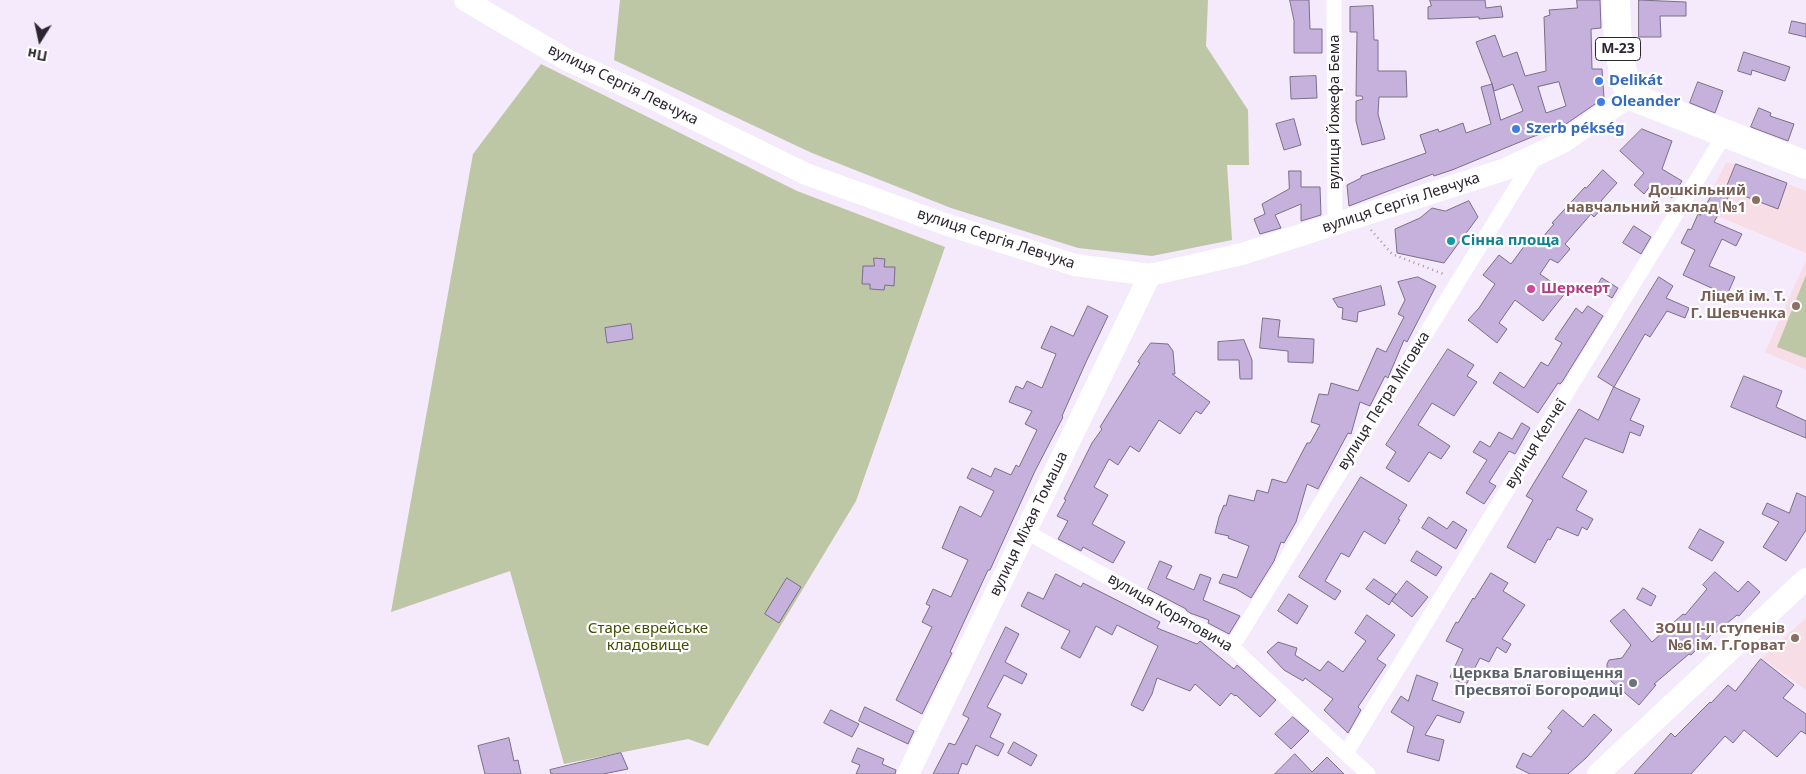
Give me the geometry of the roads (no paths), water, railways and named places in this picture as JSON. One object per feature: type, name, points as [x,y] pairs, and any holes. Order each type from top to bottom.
[{"type":"highway","name":"М-23","points":[[1616,0],[1617,43],[1624,78],[1630,96]]},
{"type":"highway","points":[[1630,96],[1806,165]]},
{"type":"main road","name":"вулиця Сергія Левчука","points":[[465,0],[567,60],[643,94],[806,174],[945,224],[1075,265],[1150,275],[1242,254],[1506,169],[1563,142],[1630,96]]},
{"type":"main road","name":"вулиця Міхая Томаша","points":[[908,774],[1150,275]]},
{"type":"main road","points":[[1598,774],[1806,579]]},
{"type":"street","name":"вулиця Йожефа Бема","points":[[1334,0],[1335,224]]},
{"type":"street","name":"вулиця Келчеї","points":[[1346,753],[1725,134]]},
{"type":"street","name":"вулиця Петра Міговка","points":[[1232,647],[1536,155]]},
{"type":"street","name":"вулиця Корятовича","points":[[1026,531],[1232,647],[1368,774]]},
{"type":"place","name":"Delikát","points":[[1599,81]]},
{"type":"place","name":"Oleander","points":[[1601,102]]},
{"type":"place","name":"Szerb pékség","points":[[1516,129]]},
{"type":"place","name":"Дошкільний навчальний заклад №1","points":[[1756,200]]},
{"type":"place","name":"Сінна площа","points":[[1451,241]]},
{"type":"place","name":"Шеркерт","points":[[1531,289]]},
{"type":"place","name":"Ліцей ім. Т. Г. Шевченка","points":[[1796,306]]},
{"type":"place","name":"ЗОШ І-ІІ ступенів №6 ім. Г.Горват","points":[[1795,638]]},
{"type":"place","name":"Церква Благовіщення Пресвятої Богородиці","points":[[1633,683]]},
{"type":"park label","name":"Старе єврейське кладовище","points":[[648,638]]}]
